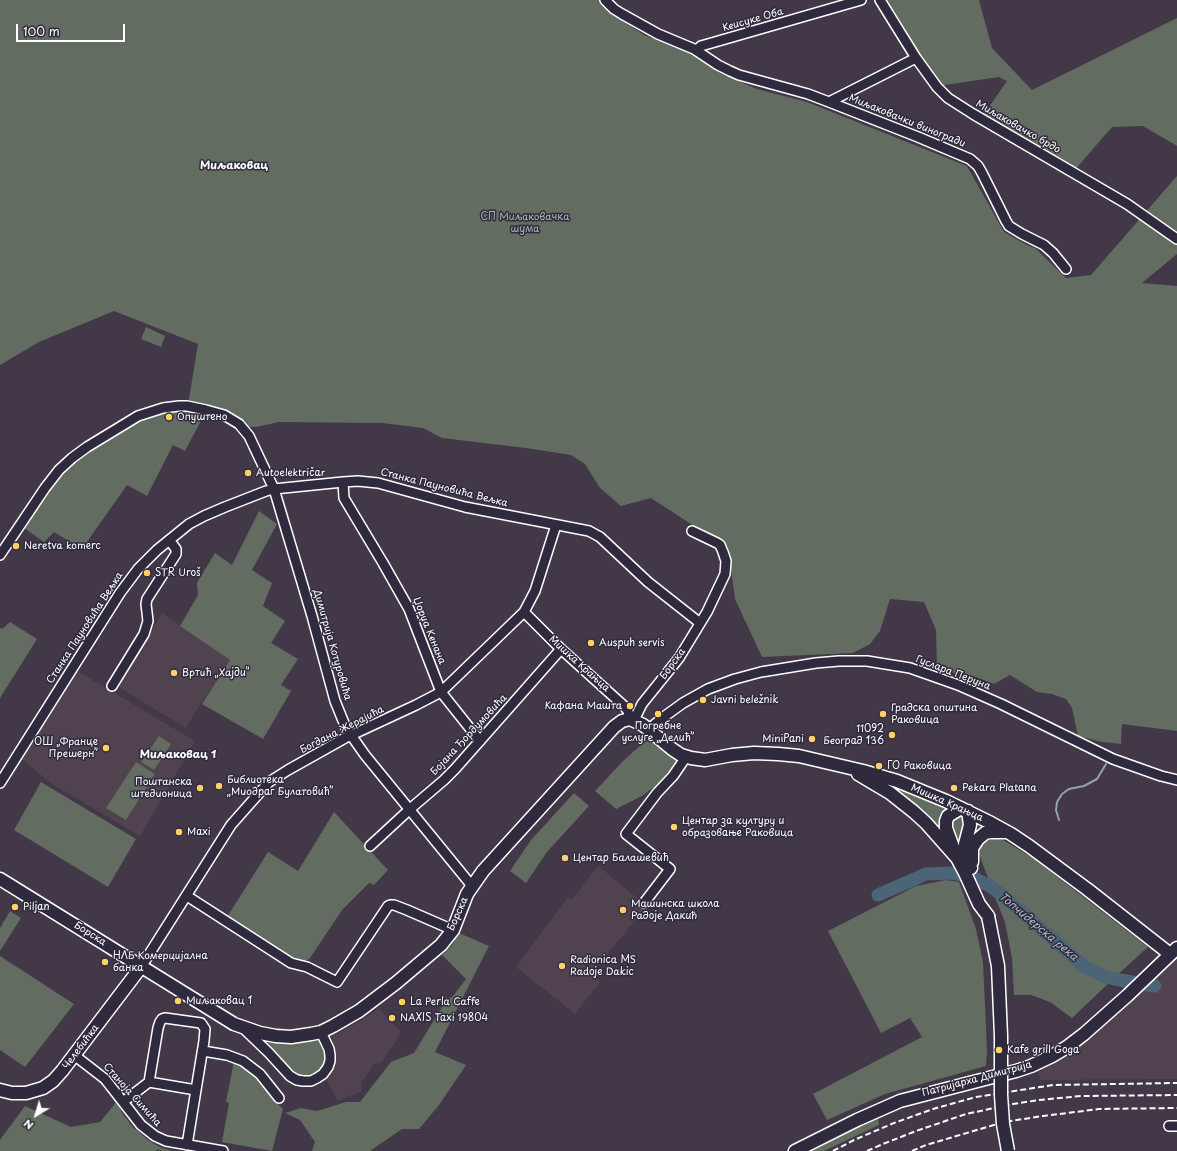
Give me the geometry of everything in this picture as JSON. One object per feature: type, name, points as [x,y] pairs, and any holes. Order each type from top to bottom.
[{"type":"main road","name":"Мишка Крањца","points":[[632,720],[643,725],[672,749],[686,757],[700,760],[740,754],[778,754],[810,758],[897,781],[964,810],[1007,832],[1042,855],[1174,951]]},
{"type":"main road","name":"Борска","points":[[0,879],[242,1028],[283,1037],[300,1036],[321,1032],[342,1022],[370,1003],[441,944],[453,930],[472,886],[489,865],[614,727],[622,721],[632,720]]},
{"type":"main road","points":[[840,765],[868,780],[900,801],[926,823],[957,858]]},
{"type":"main road","points":[[988,916],[979,904],[957,858],[946,828],[948,816],[964,810],[970,822],[964,852],[967,862],[986,902],[998,966],[1003,1124],[1008,1151]]},
{"type":"main road","points":[[973,872],[972,848],[976,841],[986,833],[1007,832]]},
{"type":"main road","name":"Патријарха Димитрија","points":[[795,1151],[857,1120],[900,1101],[1016,1071],[1060,1052],[1080,1038],[1174,951]]},
{"type":"main road","name":"Челебићка","points":[[0,1090],[26,1093],[43,1088],[56,1078],[141,967]]},
{"type":"street","name":"Кеисуке Оба","points":[[697,50],[701,46],[861,0]]},
{"type":"street","name":"Миљаковачко брдо","points":[[880,0],[916,58],[941,92],[948,98],[1127,204],[1177,240]]},
{"type":"street","name":"Миљаковачки виногради","points":[[610,1],[622,14],[658,34],[697,50],[718,65],[739,75],[829,102],[918,136],[972,161],[978,166],[1010,226],[1044,245],[1053,253],[1066,269]]},
{"type":"street","name":"Миљаковачки виногради","points":[[829,102],[916,58]]},
{"type":"street","name":"Димитрија Котуровића","points":[[0,555],[45,488],[68,462],[79,452],[98,439],[138,416],[151,411],[171,407],[187,406],[224,415],[240,424],[250,436],[274,489],[312,616],[335,701],[343,723],[365,755],[472,886]]},
{"type":"street","name":"Станка Пауновића Вељка","points":[[0,783],[120,593],[138,569],[169,540],[204,516],[274,489],[358,481],[378,483],[466,507],[589,531],[600,537],[648,582],[700,623]]},
{"type":"street","name":"Џорџа Кенана","points":[[343,482],[344,498],[410,609],[441,692],[480,741]]},
{"type":"street","name":"Богдана Жерајића","points":[[141,967],[231,825],[269,782],[351,736],[441,692],[524,612],[535,591],[556,525]]},
{"type":"street","name":"Борска","points":[[632,720],[642,704],[674,666],[707,612],[725,574],[726,561],[720,545],[692,531]]},
{"type":"street","points":[[112,686],[144,634],[148,621],[146,604],[147,599],[176,554],[176,549],[169,540]]},
{"type":"street","name":"Мишка Крањца","points":[[524,612],[561,649],[624,706],[632,720]]},
{"type":"street","name":"Бојана Ђордумовића","points":[[370,846],[444,780],[561,649]]},
{"type":"street","name":"Гуслара Перуна","points":[[649,730],[683,703],[708,689],[736,679],[780,669],[819,663],[867,661],[910,668],[958,685],[1113,758],[1161,776],[1177,780]]},
{"type":"street","points":[[644,903],[670,869],[626,834],[657,793],[673,776],[686,757]]},
{"type":"street","points":[[187,896],[291,963],[307,966],[337,982],[390,905],[407,910],[453,930]]},
{"type":"street","points":[[123,1102],[149,1082],[160,1022],[165,1018],[201,1023],[205,1029],[203,1051],[187,1145]]},
{"type":"street","points":[[242,1028],[269,1053],[290,1076],[297,1080],[303,1081],[317,1078],[326,1071],[330,1064],[329,1049],[321,1032]]},
{"type":"street","points":[[203,1051],[227,1055],[243,1061],[260,1074],[279,1098]]},
{"type":"street","name":"Станоја Симића","points":[[74,1055],[105,1079],[141,1125],[155,1136],[166,1141],[223,1151]]},
{"type":"street","points":[[149,1082],[196,1090]]},
{"type":"shaded area","name":"Вртић „Хајди”","points":[[162,613],[230,660],[185,728],[119,687]]},
{"type":"shaded area","name":"ОШ „Франце Прешерн”","points":[[74,669],[195,741],[140,836],[52,784],[17,755]]},
{"type":"shaded area","points":[[598,866],[647,906],[591,974],[600,982],[575,1014],[516,967],[568,897],[572,899]]},
{"type":"shaded area","points":[[1177,956],[1177,1079],[1040,1080],[1038,1073],[1086,1040]]},
{"type":"shaded area","points":[[379,1008],[400,1031],[397,1040],[381,1063],[374,1064],[361,1083],[362,1091],[338,1101],[325,1078],[333,1069],[336,1060],[332,1037],[359,1022]]},
{"type":"green space","name":"СП Миљаковачка шума","points":[[0,0],[600,0],[610,12],[644,35],[697,55],[720,73],[757,89],[807,102],[967,166],[1004,232],[1035,248],[1066,278],[1091,275],[1177,176],[1177,254],[1142,283],[1177,286],[1177,731],[1122,724],[1122,744],[1102,742],[1078,736],[1072,708],[1066,699],[1052,694],[1037,692],[1010,675],[994,684],[973,676],[937,670],[936,630],[924,602],[890,599],[880,631],[870,644],[853,653],[762,657],[735,599],[729,554],[724,543],[719,538],[697,528],[651,498],[621,506],[600,488],[585,464],[571,455],[442,438],[423,428],[382,423],[279,422],[249,427],[232,416],[188,405],[198,344],[114,311],[39,342],[0,365]]},
{"type":"green space","points":[[880,0],[979,0],[992,48],[1032,90],[1177,18],[1177,146],[1143,126],[1112,127],[1073,172],[982,117],[1007,81],[999,77],[938,86]]},
{"type":"green space","points":[[146,327],[165,336],[161,347],[141,339]]},
{"type":"green space","points":[[179,410],[204,415],[185,451],[173,445],[147,496],[127,485],[82,549],[54,532],[44,542],[24,528],[25,523],[59,479],[78,459],[138,422]]},
{"type":"green space","points":[[259,511],[277,524],[252,570],[272,583],[263,606],[285,621],[271,643],[298,659],[281,685],[291,691],[263,739],[202,704],[230,660],[180,626],[198,595],[197,583],[215,553],[232,565]]},
{"type":"green space","points":[[10,622],[37,639],[0,698],[0,628],[2,629]]},
{"type":"green space","points":[[159,736],[171,744],[154,770],[141,762]]},
{"type":"green space","points":[[650,737],[674,757],[676,761],[674,769],[665,779],[642,796],[616,809],[595,791],[624,760]]},
{"type":"green space","points":[[136,762],[155,774],[126,820],[106,808]]},
{"type":"green space","points":[[41,782],[136,839],[108,887],[14,830]]},
{"type":"green space","points":[[885,784],[949,808],[941,831]]},
{"type":"green space","points":[[574,793],[589,806],[547,852],[526,883],[510,871],[531,840]]},
{"type":"green space","points":[[334,812],[388,870],[374,885],[369,883],[342,910],[310,958],[305,962],[298,962],[227,917],[268,852],[298,871]]},
{"type":"green space","points":[[958,813],[966,818],[960,855],[949,829],[951,817]]},
{"type":"green space","points":[[991,839],[1003,840],[1033,858],[1148,947],[1115,977],[1105,974],[1086,964],[990,883],[979,854],[981,845]]},
{"type":"green space","points":[[946,880],[959,882],[976,929],[983,962],[987,1050],[986,1066],[885,1094],[827,1120],[813,1094],[922,1037],[910,1018],[881,1033],[828,931],[916,886]]},
{"type":"green space","points":[[992,890],[1076,962],[1093,974],[1110,982],[1072,1018],[1050,1002],[1031,995],[1014,995],[1012,958],[1005,922]]},
{"type":"green space","points":[[10,911],[21,918],[0,951],[0,928]]},
{"type":"green space","points":[[459,933],[489,946],[435,1052],[466,1065],[439,1105],[419,1129],[402,1129],[370,1151],[312,1151],[315,1142],[300,1120],[285,1113],[301,1108],[317,1111],[346,1102],[360,1102],[391,1062],[414,1053],[445,1002],[453,996],[466,979],[442,955],[452,945]]},
{"type":"green space","points":[[0,956],[74,1004],[25,1067],[0,1050]]},
{"type":"green space","points":[[319,1039],[325,1056],[324,1066],[320,1071],[311,1077],[297,1076],[290,1072],[273,1050],[262,1040],[299,1042]]},
{"type":"green space","points":[[234,1061],[248,1069],[263,1083],[275,1101],[283,1109],[272,1151],[222,1142],[229,1103],[226,1102]]},
{"type":"green space","points":[[118,1100],[122,1113],[133,1127],[148,1140],[160,1147],[172,1151],[161,1151],[158,1149],[156,1151],[0,1151],[0,1140],[25,1106],[71,1127],[100,1122]]},
{"type":"green space","points":[[878,1117],[879,1125],[824,1151],[810,1151]]},
{"type":"waterway","points":[[1059,820],[1056,810],[1057,802],[1062,794],[1069,789],[1084,786],[1097,779],[1106,764]]},
{"type":"waterway","name":"Топчидерска река","points":[[878,895],[926,874],[952,873],[973,878],[990,886],[1002,895],[1085,967],[1114,979],[1155,986]]},
{"type":"railway","points":[[833,1151],[854,1140],[894,1123],[933,1109],[976,1097],[1053,1085],[1177,1083]]},
{"type":"railway","points":[[867,1151],[916,1131],[966,1114],[1013,1104],[1081,1096],[1177,1095]]},
{"type":"railway","points":[[912,1151],[926,1145],[1004,1122],[1099,1109],[1177,1108]]},
{"type":"place","name":"Опуштено","points":[[169,417]]},
{"type":"place","name":"Autoelektričar","points":[[248,473]]},
{"type":"place","name":"Neretva komerc","points":[[16,546]]},
{"type":"place","name":"STR Uroš","points":[[147,573]]},
{"type":"place","name":"Auspuh servis","points":[[591,643]]},
{"type":"place","name":"Вртић „Хајди”","points":[[174,673]]},
{"type":"place","name":"Javni beležnik","points":[[703,700]]},
{"type":"place","name":"Кафана Машта","points":[[630,706]]},
{"type":"place","name":"Погребне услуге „Делић”","points":[[658,714]]},
{"type":"place","name":"Градска општина Раковица","points":[[883,714]]},
{"type":"place","name":"11092 Београд 136","points":[[892,735]]},
{"type":"place","name":"MiniPani","points":[[812,739]]},
{"type":"place","name":"ОШ „Франце Прешерн”","points":[[106,748]]},
{"type":"place","name":"ГО Раковица","points":[[879,766]]},
{"type":"place","name":"Библиотека „Миодраг Булатовић”","points":[[219,786]]},
{"type":"place","name":"Поштанска штедионица","points":[[200,788]]},
{"type":"place","name":"Pekara Platana","points":[[954,788]]},
{"type":"place","name":"Центар за културу и образовање Раковица","points":[[674,827]]},
{"type":"place","name":"Maxi","points":[[179,832]]},
{"type":"place","name":"Центар Балашевић","points":[[565,858]]},
{"type":"place","name":"Piljan","points":[[15,907]]},
{"type":"place","name":"Машинска школа Радоје Дакић","points":[[623,910]]},
{"type":"place","name":"НЛБ Комерцијална банка","points":[[105,962]]},
{"type":"place","name":"Radionica MS Radoje Dakic","points":[[562,966]]},
{"type":"place","name":"Миљаковац 1","points":[[178,1001]]},
{"type":"place","name":"La Perla Caffe","points":[[402,1002]]},
{"type":"place","name":"NAXIS Taxi 19804","points":[[392,1018]]},
{"type":"place","name":"Kafe grill Goga","points":[[999,1050]]},
{"type":"district","name":"Миљаковац","points":[[234,166]]},
{"type":"district","name":"Миљаковац 1","points":[[178,755]]}]
